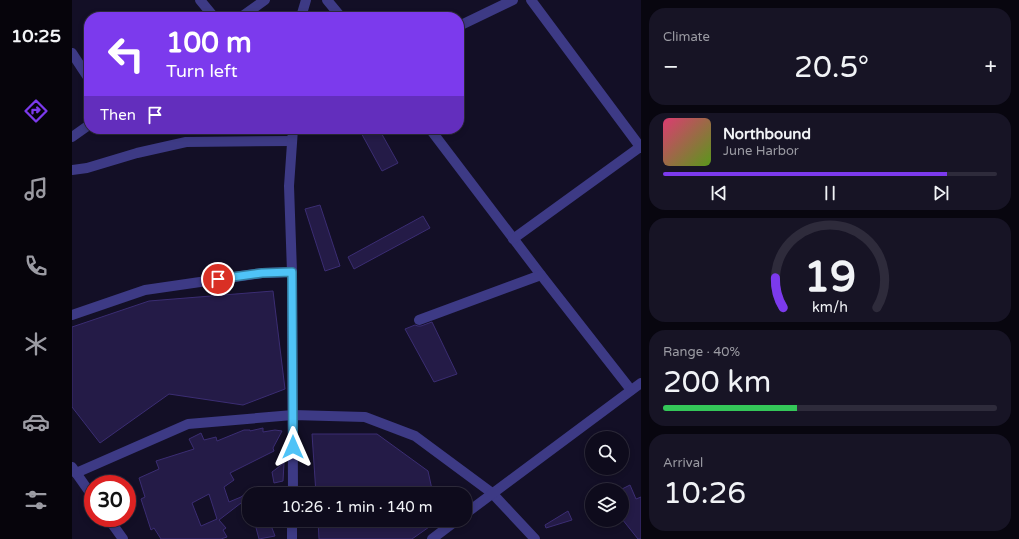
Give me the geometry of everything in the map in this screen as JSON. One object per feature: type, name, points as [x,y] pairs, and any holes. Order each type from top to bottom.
[{"type":"street","points":[[200,0],[210,12]]},
{"type":"street","points":[[248,12],[265,0]]},
{"type":"street","points":[[302,12],[306,0]]},
{"type":"street","points":[[327,0],[337,12]]},
{"type":"street","points":[[464,24],[513,0]]},
{"type":"street","points":[[513,238],[641,147],[531,0]]},
{"type":"street","points":[[72,53],[84,71]]},
{"type":"street","points":[[72,137],[84,129]]},
{"type":"street","points":[[293,134],[289,186],[292,272],[293,487]]},
{"type":"street","points":[[434,134],[631,390]]},
{"type":"street","points":[[72,170],[87,168],[137,153],[186,142],[292,141]]},
{"type":"street","points":[[72,315],[145,290],[262,273],[292,272]]},
{"type":"street","points":[[419,320],[541,275]]},
{"type":"street","points":[[472,509],[641,383]]},
{"type":"street","points":[[84,484],[74,470],[188,424],[293,415],[365,418],[415,436],[492,493],[536,539]]},
{"type":"street","points":[[114,527],[123,539]]},
{"type":"street","points":[[292,527],[292,539]]},
{"type":"street","points":[[432,539],[448,527]]},
{"type":"building","points":[[362,134],[382,134],[398,163],[382,171]]},
{"type":"building","points":[[320,205],[340,266],[325,271],[305,209]]},
{"type":"building","points":[[423,216],[430,228],[354,269],[348,257]]},
{"type":"building","points":[[273,291],[285,389],[243,405],[169,394],[100,443],[72,407],[72,327],[149,301]]},
{"type":"building","points":[[432,322],[457,374],[434,382],[405,329],[415,325],[421,326]]},
{"type":"building","points":[[263,428],[263,432],[275,430],[282,431],[273,448],[274,451],[230,473],[234,480],[224,487],[229,502],[242,496],[242,507],[241,503],[219,520],[226,528],[223,530],[227,537],[221,539],[161,539],[154,528],[151,530],[141,499],[145,497],[139,478],[159,469],[156,461],[194,449],[189,439],[201,433],[204,440],[216,437],[217,441],[244,430]],"holes":[[[209,494],[217,519],[201,526],[192,503]]]},
{"type":"building","points":[[312,434],[377,434],[428,471],[431,487],[316,487]]},
{"type":"building","points":[[284,463],[283,481],[274,483],[272,472]]},
{"type":"building","points":[[629,486],[636,499],[641,497],[641,539],[638,539],[628,527]]},
{"type":"building","points":[[568,511],[572,520],[546,528],[545,525]]},
{"type":"building","points":[[256,527],[272,527],[275,536],[259,539]]},
{"type":"building","points":[[318,527],[429,527],[412,539],[319,539]]},
{"type":"route","points":[[218,279],[262,273],[292,272],[293,447]]}]
